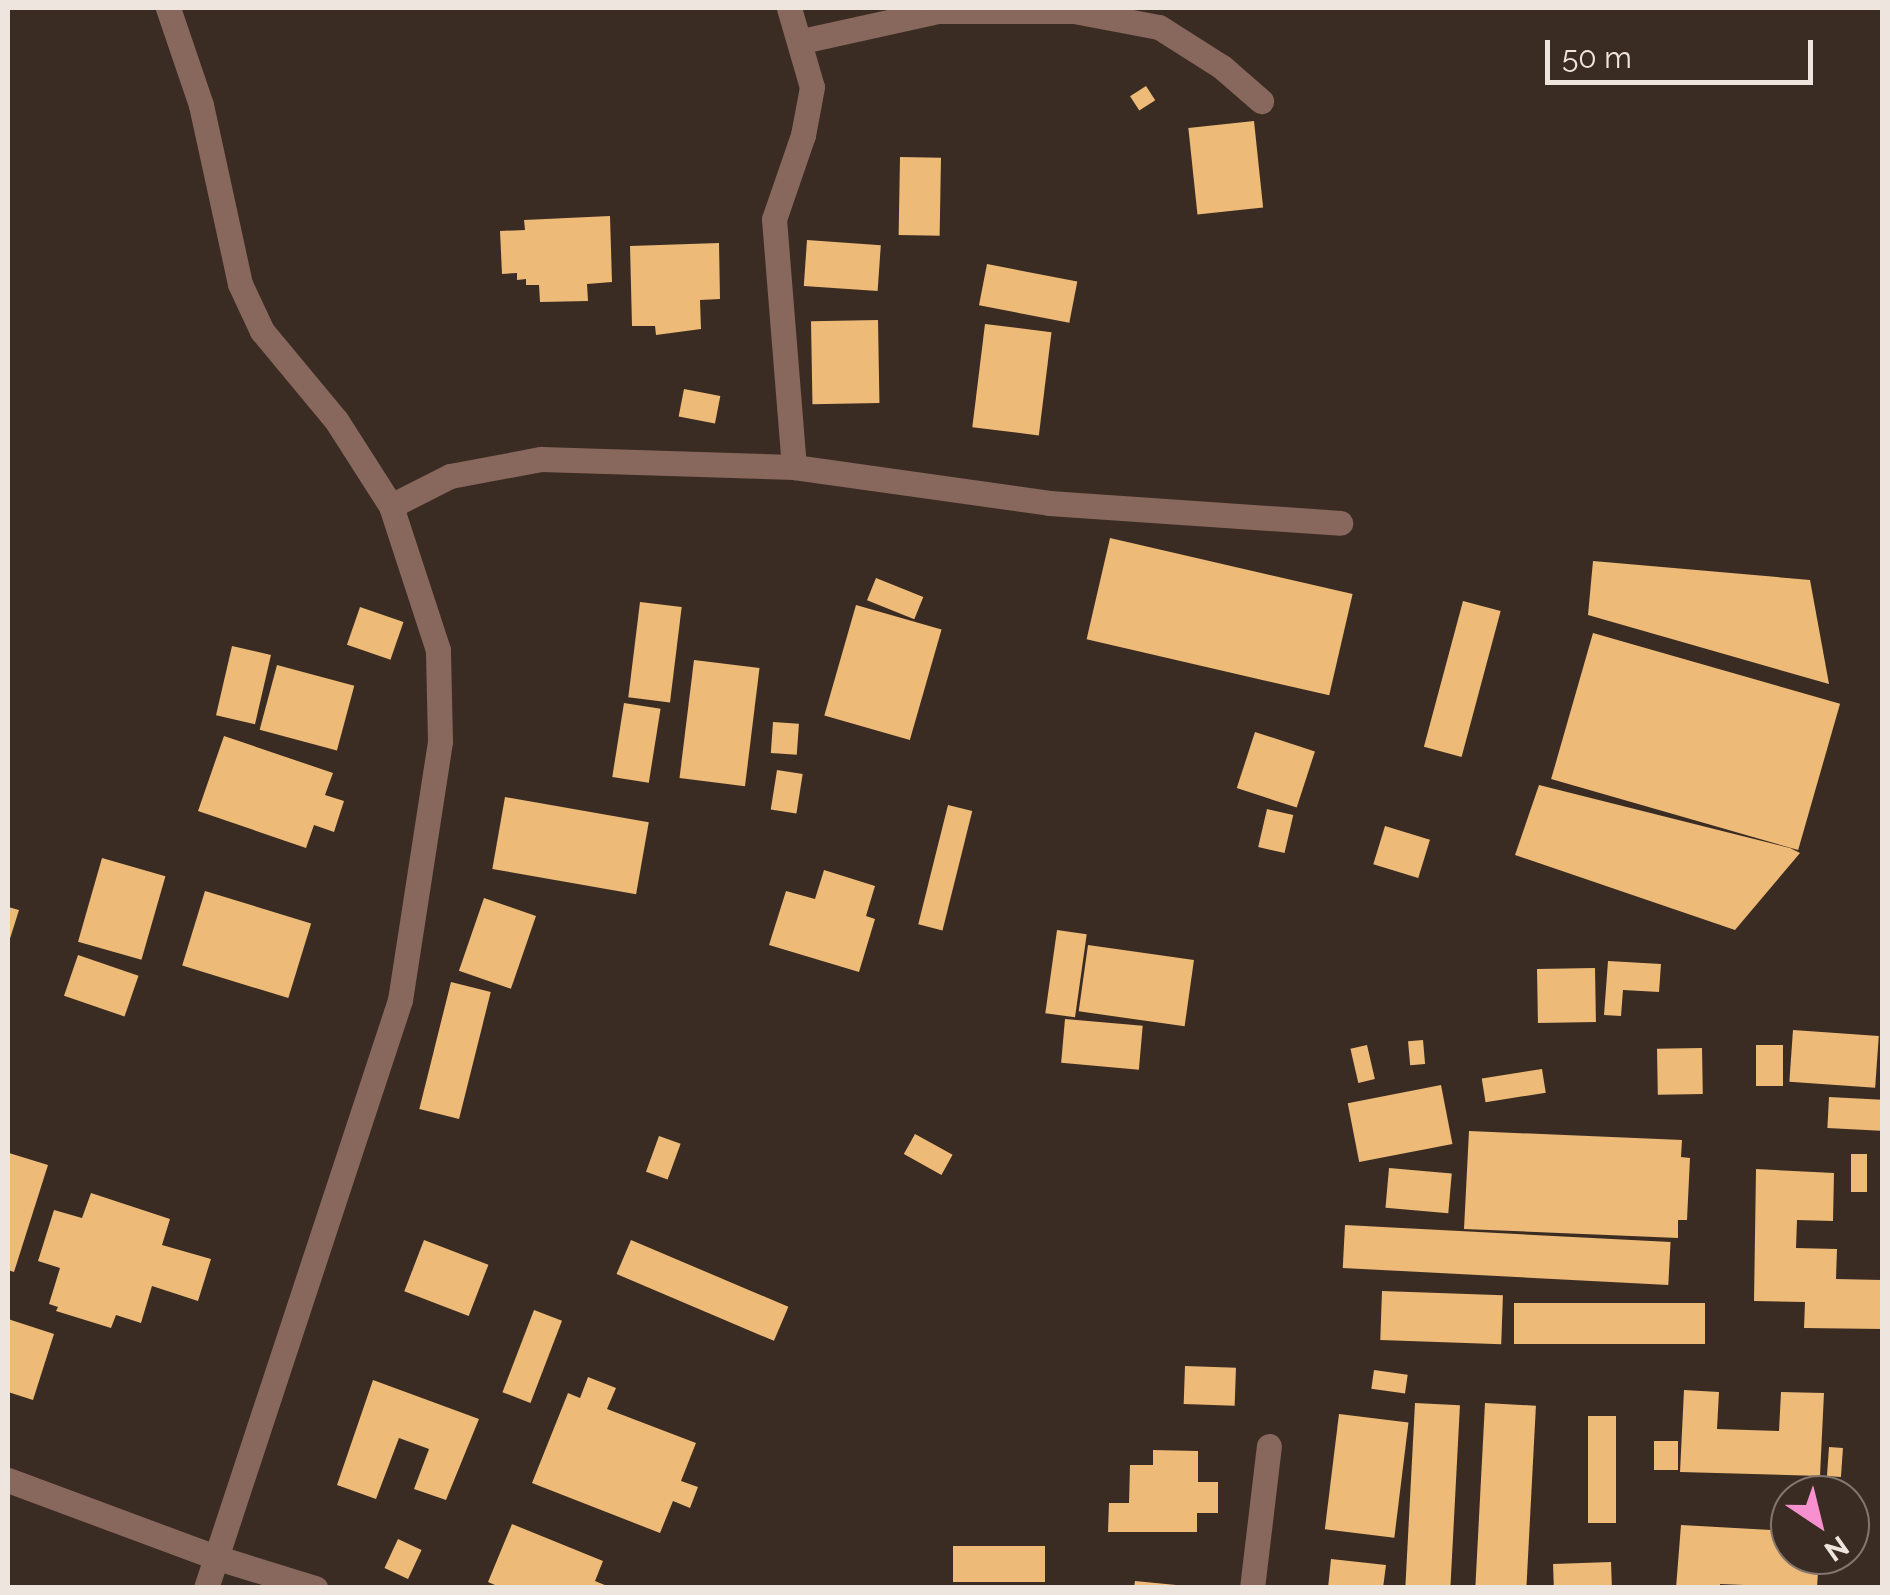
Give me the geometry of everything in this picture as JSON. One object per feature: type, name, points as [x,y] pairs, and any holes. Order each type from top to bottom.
[{"type":"street","points":[[168,8],[201,105],[240,284],[262,331],[336,420],[390,506],[438,650],[440,741],[400,1000],[206,1588]]},
{"type":"street","points":[[789,8],[802,41],[812,86],[803,135],[774,219],[794,467]]},
{"type":"street","points":[[802,41],[887,16],[1006,8],[1157,17]]},
{"type":"street","points":[[802,41],[938,11],[1074,11],[1159,27],[1222,68],[1261,101]]},
{"type":"street","points":[[390,506],[450,476],[541,459],[794,467],[1049,503],[1340,523]]},
{"type":"street","points":[[1252,1588],[1268,1446]]},
{"type":"street","points":[[8,1480],[218,1558],[316,1588]]},
{"type":"building","points":[[1146,86],[1155,100],[1139,111],[1130,96]]},
{"type":"building","points":[[1254,121],[1263,208],[1197,214],[1188,128]]},
{"type":"building","points":[[900,157],[941,158],[940,236],[899,235]]},
{"type":"building","points":[[610,216],[612,282],[587,284],[588,301],[540,302],[539,285],[526,285],[526,279],[517,280],[517,273],[502,274],[500,231],[525,230],[524,220]]},
{"type":"building","points":[[807,240],[881,245],[878,291],[804,286]]},
{"type":"building","points":[[719,243],[720,299],[700,300],[701,329],[656,335],[655,326],[632,326],[630,246]]},
{"type":"building","points":[[987,264],[1077,282],[1069,323],[979,305]]},
{"type":"building","points":[[878,320],[879,403],[812,404],[811,321]]},
{"type":"building","points":[[985,324],[1052,332],[1039,435],[972,427]]},
{"type":"building","points":[[684,389],[720,396],[715,424],[679,416]]},
{"type":"building","points":[[1110,538],[1353,594],[1329,695],[1087,639]]},
{"type":"building","points":[[1593,561],[1810,580],[1829,684],[1588,615]]},
{"type":"building","points":[[876,578],[923,597],[914,619],[867,600]]},
{"type":"building","points":[[1463,601],[1501,611],[1462,757],[1424,747]]},
{"type":"building","points":[[640,602],[682,607],[670,702],[628,697]]},
{"type":"building","points":[[856,605],[942,630],[910,740],[824,716]]},
{"type":"building","points":[[360,607],[403,622],[390,660],[347,645]]},
{"type":"building","points":[[1593,633],[1840,704],[1798,850],[1551,779]]},
{"type":"building","points":[[232,646],[271,655],[255,724],[216,715]]},
{"type":"building","points":[[694,660],[760,668],[745,786],[679,778]]},
{"type":"building","points":[[277,665],[354,686],[337,750],[260,730]]},
{"type":"building","points":[[624,703],[661,709],[649,783],[612,777]]},
{"type":"building","points":[[773,722],[799,724],[797,755],[771,753]]},
{"type":"building","points":[[1255,732],[1315,751],[1297,808],[1237,788]]},
{"type":"building","points":[[224,736],[333,773],[325,795],[344,801],[334,832],[314,825],[306,848],[198,811]]},
{"type":"building","points":[[777,770],[803,774],[796,814],[771,810]]},
{"type":"building","points":[[1539,785],[1800,853],[1735,930],[1515,855]]},
{"type":"building","points":[[505,797],[649,822],[636,894],[492,869]]},
{"type":"building","points":[[948,805],[972,811],[943,930],[918,924]]},
{"type":"building","points":[[1267,809],[1293,815],[1285,853],[1258,847]]},
{"type":"building","points":[[1385,826],[1430,840],[1418,878],[1373,864]]},
{"type":"building","points":[[102,858],[165,876],[141,960],[78,942]]},
{"type":"building","points":[[824,870],[875,886],[866,916],[875,919],[859,972],[769,945],[786,891],[815,899]]},
{"type":"building","points":[[205,891],[311,923],[288,998],[182,966]]},
{"type":"building","points":[[484,898],[536,916],[511,989],[459,971]]},
{"type":"building","points":[[8,907],[19,910],[8,945]]},
{"type":"building","points":[[1057,930],[1087,934],[1075,1017],[1045,1013]]},
{"type":"building","points":[[1088,945],[1194,960],[1185,1026],[1079,1011]]},
{"type":"building","points":[[78,955],[139,976],[125,1016],[64,996]]},
{"type":"building","points":[[1608,961],[1661,964],[1659,992],[1623,990],[1621,1016],[1604,1015]]},
{"type":"building","points":[[1595,968],[1596,1022],[1538,1023],[1537,969]]},
{"type":"building","points":[[451,982],[491,992],[459,1119],[419,1109]]},
{"type":"building","points":[[1065,1019],[1143,1026],[1139,1070],[1061,1063]]},
{"type":"building","points":[[1793,1030],[1879,1036],[1875,1088],[1789,1082]]},
{"type":"building","points":[[1423,1040],[1425,1064],[1410,1065],[1408,1041]]},
{"type":"building","points":[[1367,1045],[1375,1079],[1358,1083],[1350,1049]]},
{"type":"building","points":[[1756,1045],[1783,1045],[1783,1086],[1756,1086]]},
{"type":"building","points":[[1702,1048],[1703,1094],[1658,1095],[1657,1049]]},
{"type":"building","points":[[1542,1069],[1546,1093],[1486,1102],[1482,1079]]},
{"type":"building","points":[[1441,1085],[1452,1144],[1359,1162],[1348,1103]]},
{"type":"building","points":[[1829,1097],[1882,1100],[1880,1131],[1827,1128]]},
{"type":"building","points":[[1469,1131],[1682,1140],[1681,1157],[1690,1158],[1687,1220],[1678,1220],[1678,1238],[1464,1229]]},
{"type":"building","points":[[915,1134],[953,1155],[941,1175],[904,1154]]},
{"type":"building","points":[[659,1136],[681,1144],[668,1180],[646,1172]]},
{"type":"building","points":[[9,1153],[48,1165],[14,1272],[8,1270]]},
{"type":"building","points":[[1851,1154],[1867,1154],[1867,1192],[1851,1192]]},
{"type":"building","points":[[1389,1168],[1452,1173],[1448,1213],[1386,1208]]},
{"type":"building","points":[[1756,1169],[1834,1173],[1833,1221],[1797,1220],[1796,1248],[1837,1249],[1836,1279],[1882,1280],[1882,1329],[1804,1328],[1805,1302],[1754,1301]]},
{"type":"building","points":[[91,1193],[170,1219],[162,1245],[211,1259],[198,1301],[152,1286],[141,1323],[116,1315],[111,1328],[56,1311],[58,1307],[49,1304],[60,1268],[38,1261],[54,1210],[82,1218]]},
{"type":"building","points":[[1345,1225],[1671,1242],[1668,1285],[1343,1268]]},
{"type":"building","points":[[424,1240],[488,1265],[469,1316],[404,1291]]},
{"type":"building","points":[[631,1240],[788,1307],[774,1341],[617,1274]]},
{"type":"building","points":[[1382,1291],[1503,1295],[1501,1344],[1380,1340]]},
{"type":"building","points":[[1514,1303],[1705,1303],[1705,1344],[1514,1344]]},
{"type":"building","points":[[534,1310],[562,1321],[530,1403],[502,1392]]},
{"type":"building","points":[[8,1319],[54,1334],[33,1400],[8,1392]]},
{"type":"building","points":[[1185,1366],[1236,1368],[1235,1406],[1184,1404]]},
{"type":"building","points":[[1374,1370],[1408,1375],[1405,1394],[1371,1389]]},
{"type":"building","points":[[588,1377],[616,1388],[607,1409],[696,1443],[681,1481],[698,1487],[690,1508],[673,1501],[660,1533],[532,1483],[568,1393],[580,1398]]},
{"type":"building","points":[[373,1380],[479,1419],[446,1500],[414,1489],[429,1449],[399,1438],[376,1499],[337,1485]]},
{"type":"building","points":[[1684,1390],[1719,1392],[1717,1429],[1779,1431],[1781,1392],[1824,1393],[1820,1475],[1680,1472]]},
{"type":"building","points":[[1415,1403],[1460,1405],[1450,1588],[1405,1588]]},
{"type":"building","points":[[1485,1403],[1536,1406],[1526,1588],[1475,1588]]},
{"type":"building","points":[[1339,1414],[1408,1423],[1394,1538],[1325,1529]]},
{"type":"building","points":[[1588,1416],[1616,1416],[1616,1523],[1588,1523]]},
{"type":"building","points":[[1654,1441],[1678,1441],[1678,1470],[1654,1470]]},
{"type":"building","points":[[1829,1447],[1843,1448],[1841,1475],[1827,1475]]},
{"type":"building","points":[[1153,1450],[1198,1451],[1198,1482],[1218,1482],[1218,1513],[1197,1513],[1197,1532],[1108,1532],[1109,1503],[1129,1503],[1130,1465],[1153,1465]]},
{"type":"building","points":[[512,1524],[603,1561],[595,1581],[612,1588],[502,1588],[488,1582]]},
{"type":"building","points":[[1681,1525],[1770,1530],[1770,1575],[1818,1575],[1817,1588],[1720,1584],[1720,1588],[1676,1588]]},
{"type":"building","points":[[398,1539],[422,1550],[408,1579],[384,1568]]},
{"type":"building","points":[[953,1546],[1045,1546],[1045,1582],[953,1582]]},
{"type":"building","points":[[1331,1559],[1386,1565],[1383,1588],[1328,1588]]},
{"type":"building","points":[[1611,1562],[1612,1588],[1554,1588],[1553,1564]]},
{"type":"building","points":[[1135,1581],[1176,1585],[1134,1588]]}]
